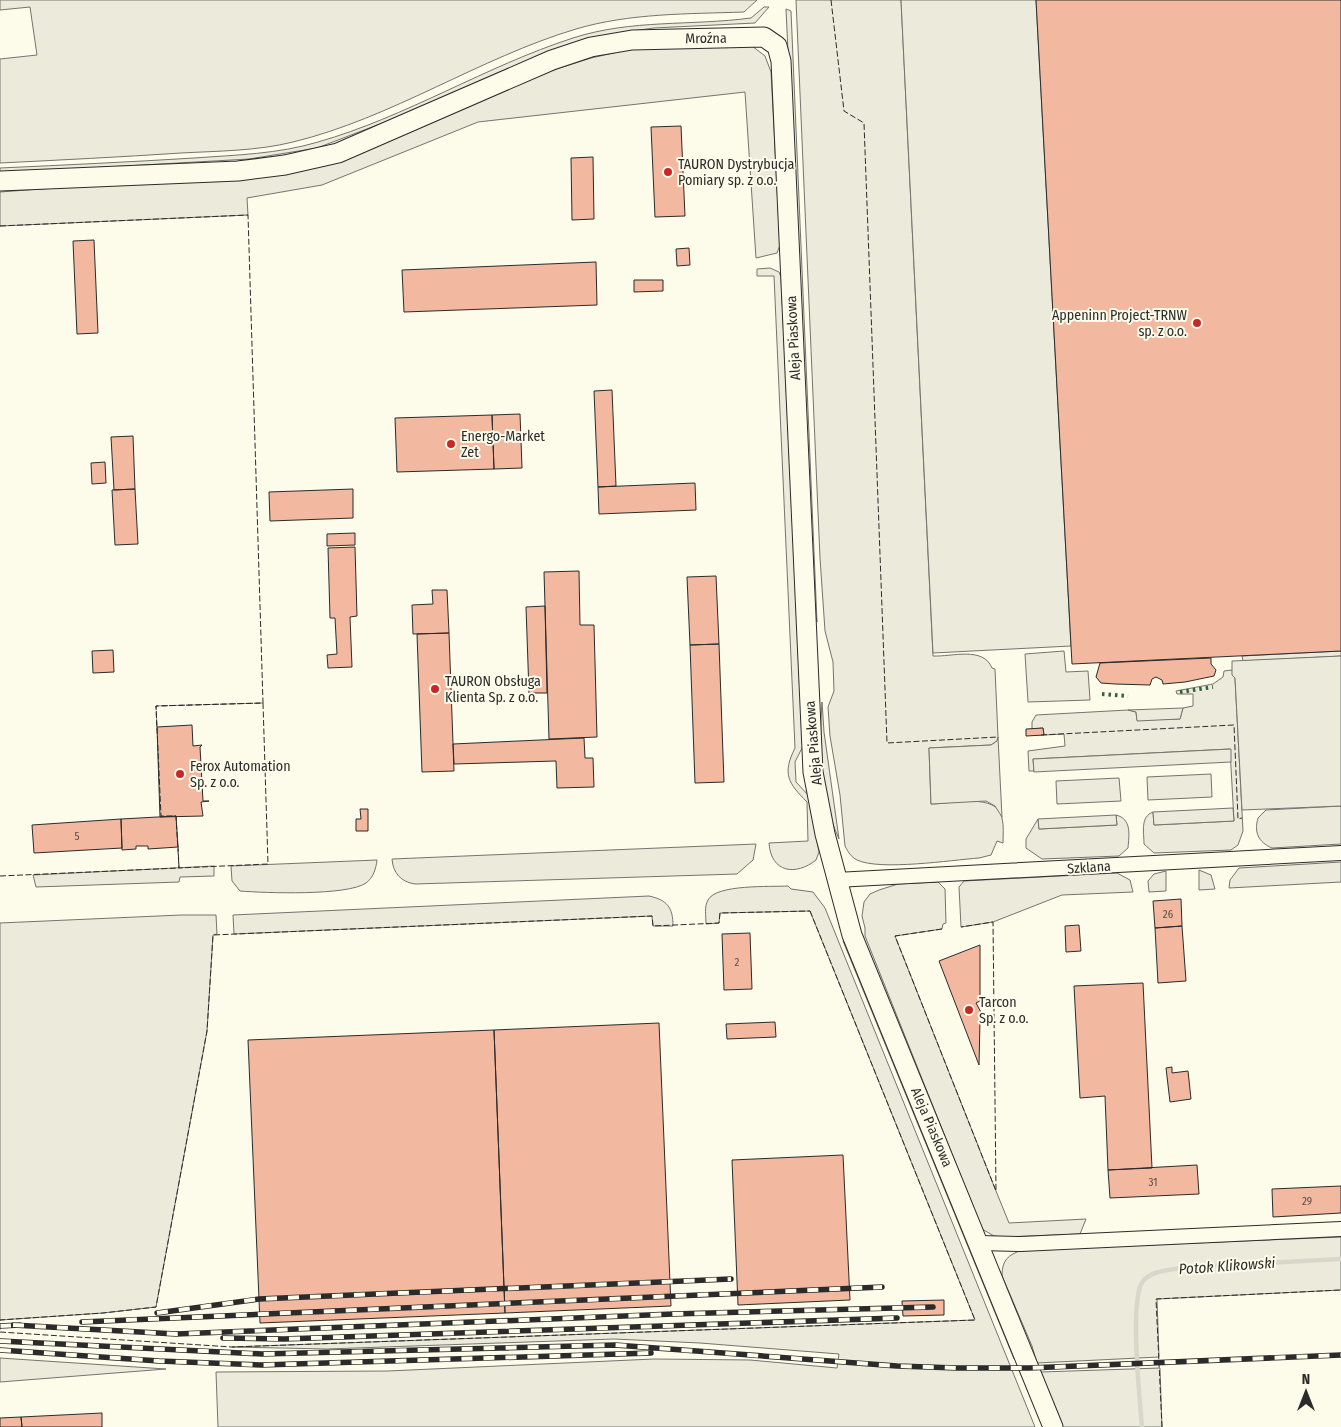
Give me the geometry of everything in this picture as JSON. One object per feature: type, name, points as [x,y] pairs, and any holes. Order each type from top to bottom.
[{"type":"main road","name":"Mroźna","points":[[0,181],[238,171],[285,166],[338,153],[552,60],[591,47],[632,40],[764,37],[776,46]]},
{"type":"main road","name":"Aleja Piaskowa","points":[[776,46],[781,61],[813,772],[836,880],[852,935],[980,1244],[1053,1427]]},
{"type":"street","name":"Szklana","points":[[836,880],[1341,853]]},
{"type":"street","points":[[980,1244],[1021,1244],[1341,1229]]},
{"type":"shaded area","points":[[0,0],[757,0],[744,12],[638,17],[576,29],[540,41],[365,118],[293,142],[237,150],[0,163],[0,59],[37,55],[30,7],[0,10]]},
{"type":"shaded area","points":[[796,0],[901,0],[933,656],[974,655],[988,661],[992,668],[995,669],[998,737],[997,741],[991,745],[929,748],[931,804],[972,801],[992,805],[999,810],[1003,821],[1003,843],[997,841],[991,855],[979,858],[882,865],[857,860],[845,846],[840,795],[830,736],[828,707],[834,691],[833,662],[825,631],[820,558]]},
{"type":"shaded area","points":[[901,0],[1036,0],[1071,646],[933,653]]},
{"type":"shaded area","points":[[764,7],[769,7],[755,23],[654,28],[618,33],[317,148],[249,159],[0,173],[0,168],[225,156],[272,152],[303,146],[351,132],[541,49],[573,38],[595,32],[639,25],[751,18]]},
{"type":"shaded area","points":[[786,9],[791,11],[817,622],[813,595]]},
{"type":"shaded area","points":[[684,44],[752,46],[765,56],[771,72],[780,245],[777,253],[756,258],[745,92],[478,122],[322,185],[247,198],[248,215],[0,226],[0,192],[108,184],[393,138],[541,74],[591,58],[627,50]]},
{"type":"shaded area","points":[[770,268],[779,272],[781,277],[803,746],[795,762],[796,782],[809,796],[819,852],[816,860],[793,870],[779,866],[774,861],[769,843],[808,841],[807,802],[791,783],[788,772],[795,748],[774,276],[757,276],[757,269]]},
{"type":"shaded area","points":[[1064,651],[1066,672],[1088,671],[1090,700],[1028,702],[1025,654]]},
{"type":"shaded area","points":[[1341,651],[1341,656],[1243,661],[1242,656]]},
{"type":"shaded area","points":[[1341,656],[1341,806],[1242,810],[1235,678],[1232,675],[1232,661]]},
{"type":"shaded area","points":[[1232,670],[1235,678],[1243,831],[1238,845],[1231,850],[1154,853],[1144,844],[1143,830],[1146,817],[1153,812],[1154,825],[1234,821],[1230,749],[1033,759],[1034,771],[1029,771],[1028,751],[1065,746],[1064,734],[1044,735],[1043,728],[1032,729],[1032,722],[1036,715],[1128,710],[1136,712],[1137,720],[1180,719],[1183,708],[1193,706],[1193,694],[1177,694],[1176,691],[1213,684],[1223,677],[1224,671]]},
{"type":"shaded area","points":[[822,702],[824,732],[839,839],[824,790],[821,754]]},
{"type":"shaded area","points":[[1183,708],[1180,719],[1137,721],[1136,712],[1128,710]]},
{"type":"shaded area","points":[[998,737],[1002,817],[995,806],[986,801],[931,804],[929,748],[991,745],[997,741]]},
{"type":"shaded area","points":[[1231,749],[1231,762],[1034,772],[1033,759]]},
{"type":"shaded area","points":[[1211,774],[1212,797],[1148,800],[1147,777]]},
{"type":"shaded area","points":[[1119,778],[1121,801],[1057,804],[1056,781]]},
{"type":"shaded area","points":[[1341,806],[1341,844],[1272,848],[1263,843],[1258,836],[1258,818],[1266,810]]},
{"type":"shaded area","points":[[1233,808],[1234,821],[1154,825],[1153,812]]},
{"type":"shaded area","points":[[1116,815],[1125,820],[1129,833],[1128,848],[1119,856],[1042,859],[1026,848],[1026,839],[1038,819],[1039,829],[1117,825]]},
{"type":"shaded area","points":[[1116,815],[1117,825],[1039,829],[1038,819]]},
{"type":"shaded area","points":[[756,844],[753,860],[737,874],[415,884],[402,879],[396,873],[392,859]]},
{"type":"shaded area","points":[[377,860],[371,879],[356,887],[342,890],[305,893],[240,891],[232,881],[231,866]]},
{"type":"shaded area","points":[[1341,862],[1341,882],[1229,888],[1230,880],[1239,868]]},
{"type":"shaded area","points":[[214,866],[214,876],[180,877],[179,882],[36,887],[33,875]]},
{"type":"shaded area","points":[[1199,870],[1211,875],[1215,889],[1199,890]]},
{"type":"shaded area","points":[[1166,871],[1166,891],[1149,892],[1148,881],[1154,874]]},
{"type":"shaded area","points":[[1117,873],[1130,880],[1133,892],[1062,895],[993,922],[961,927],[959,887],[964,881]]},
{"type":"shaded area","points":[[938,882],[945,889],[946,923],[943,924],[942,929],[895,936],[996,1191],[1009,1223],[1086,1219],[1080,1234],[1003,1237],[994,1236],[982,1229],[865,936],[862,916],[864,902],[870,894],[898,884]]},
{"type":"shaded area","points":[[788,886],[791,889],[813,892],[825,908],[1035,1427],[218,1427],[216,1372],[388,1371],[654,1359],[750,1360],[837,1368],[839,1354],[700,1343],[614,1339],[327,1349],[232,1347],[975,1320],[810,911],[720,913],[719,923],[706,924],[708,900],[721,891]]},
{"type":"shaded area","points":[[649,896],[668,905],[672,914],[673,926],[653,926],[652,916],[234,934],[233,915]]},
{"type":"shaded area","points":[[216,915],[217,934],[213,935],[207,1031],[156,1307],[103,1313],[0,1320],[0,923]]},
{"type":"shaded area","points":[[846,940],[1017,1358],[1014,1359],[843,941]]},
{"type":"shaded area","points":[[1341,1237],[1341,1290],[1157,1299],[1159,1357],[1037,1363],[1032,1346],[1002,1276],[1003,1266],[1007,1259],[1022,1250]]},
{"type":"shaded area","points":[[0,1358],[166,1369],[0,1382]]},
{"type":"shaded area","points":[[1160,1368],[1162,1427],[1062,1427],[1041,1372]]},
{"type":"building","name":"Appeninn Project-TRNW sp. z o.o.","points":[[1036,0],[1341,0],[1341,651],[1072,664]]},
{"type":"building","name":"TAURON Dystrybucja Pomiary sp. z o.o.","points":[[681,126],[685,216],[655,217],[651,127]]},
{"type":"building","points":[[593,157],[594,219],[572,220],[571,158]]},
{"type":"building","points":[[94,240],[98,333],[77,334],[73,241]]},
{"type":"building","points":[[689,248],[690,265],[677,266],[676,249]]},
{"type":"building","points":[[596,262],[597,305],[404,312],[402,270]]},
{"type":"building","points":[[634,280],[663,280],[663,291],[634,292]]},
{"type":"building","points":[[612,390],[616,486],[598,487],[594,391]]},
{"type":"building","points":[[520,414],[522,468],[494,469],[492,415]]},
{"type":"building","points":[[492,415],[494,469],[397,472],[395,418]]},
{"type":"building","points":[[133,436],[135,489],[114,490],[111,437]]},
{"type":"building","points":[[105,462],[106,483],[92,484],[91,463]]},
{"type":"building","points":[[695,483],[696,510],[599,514],[598,487]]},
{"type":"building","points":[[135,489],[138,544],[115,545],[112,490]]},
{"type":"building","points":[[353,489],[353,518],[270,521],[269,492]]},
{"type":"building","points":[[355,533],[355,545],[327,546],[327,534]]},
{"type":"building","points":[[355,547],[357,616],[350,617],[352,667],[328,668],[327,655],[337,654],[335,618],[330,618],[328,548]]},
{"type":"building","points":[[579,571],[580,625],[594,625],[597,737],[549,739],[544,572]]},
{"type":"building","points":[[716,576],[719,644],[690,645],[687,577]]},
{"type":"building","points":[[432,590],[447,590],[449,633],[413,634],[412,605],[433,604]]},
{"type":"building","points":[[545,606],[547,693],[529,693],[526,607]]},
{"type":"building","name":"TAURON Obsługa Klienta Sp. z o.o.","points":[[449,633],[454,771],[422,772],[417,634]]},
{"type":"building","points":[[719,644],[724,782],[695,783],[690,645]]},
{"type":"building","points":[[113,650],[114,672],[93,673],[92,651]]},
{"type":"building","points":[[1211,658],[1211,664],[1216,670],[1214,676],[1185,682],[1163,684],[1162,680],[1156,677],[1152,679],[1150,685],[1115,684],[1101,683],[1096,677],[1100,663]]},
{"type":"building","name":"Ferox Automation Sp. z o.o.","points":[[192,725],[193,746],[202,745],[200,747],[203,801],[209,801],[201,802],[203,816],[160,817],[157,727]]},
{"type":"building","points":[[1043,728],[1044,735],[1026,736],[1026,729]]},
{"type":"building","points":[[584,738],[585,758],[593,758],[594,787],[557,788],[556,761],[454,764],[453,744]]},
{"type":"building","points":[[360,809],[368,809],[368,831],[356,831],[356,819],[361,819]]},
{"type":"building","points":[[176,816],[178,847],[148,849],[148,846],[136,846],[136,849],[122,850],[121,819]]},
{"type":"building","points":[[121,819],[122,848],[34,853],[32,825]]},
{"type":"building","points":[[1181,899],[1182,926],[1155,928],[1153,901]]},
{"type":"building","points":[[1079,925],[1081,951],[1066,952],[1065,926]]},
{"type":"building","points":[[1182,926],[1186,981],[1158,983],[1155,928]]},
{"type":"building","points":[[750,933],[752,989],[724,990],[722,934]]},
{"type":"building","name":"Tarcon Sp. z o.o.","points":[[980,945],[980,1001],[976,1003],[984,1018],[980,1020],[979,1065],[939,961]]},
{"type":"building","points":[[1143,983],[1152,1168],[1108,1170],[1105,1096],[1080,1098],[1074,986]]},
{"type":"building","points":[[775,1022],[776,1037],[727,1039],[726,1024]]},
{"type":"building","points":[[659,1023],[671,1306],[505,1313],[494,1030]]},
{"type":"building","points":[[494,1030],[505,1313],[260,1323],[248,1040]]},
{"type":"building","points":[[1172,1067],[1172,1073],[1188,1071],[1191,1099],[1170,1102],[1166,1068]]},
{"type":"building","points":[[843,1155],[850,1300],[738,1305],[732,1160]]},
{"type":"building","points":[[1197,1165],[1199,1194],[1110,1198],[1108,1170]]},
{"type":"building","points":[[1341,1186],[1341,1213],[1273,1217],[1272,1189]]},
{"type":"building","points":[[944,1300],[944,1315],[903,1316],[902,1301]]},
{"type":"building","points":[[102,1413],[102,1427],[22,1427],[21,1417]]},
{"type":"building","points":[[21,1417],[22,1427],[0,1427],[0,1418]]},
{"type":"waterway","name":"Potok Klikowski","points":[[1142,1427],[1136,1328],[1139,1291],[1147,1277],[1163,1271],[1186,1267],[1341,1259]]},
{"type":"railway","points":[[157,1313],[259,1299],[731,1279]]},
{"type":"railway","points":[[82,1322],[882,1287]]},
{"type":"railway","points":[[13,1325],[176,1334],[673,1314],[933,1307]]},
{"type":"railway","points":[[223,1338],[284,1339],[897,1318]]},
{"type":"railway","points":[[0,1326],[20,1325]]},
{"type":"railway","points":[[0,1341],[262,1354],[615,1345],[897,1366],[957,1368],[1029,1368],[1341,1355]]},
{"type":"railway","points":[[0,1350],[159,1361],[262,1365],[651,1353]]},
{"type":"hedge","points":[[1180,692],[1213,687]]},
{"type":"hedge","points":[[1102,694],[1128,696]]},
{"type":"fence","points":[[831,0],[844,111],[864,123],[887,743],[998,737]]},
{"type":"fence","points":[[0,226],[248,215],[263,703],[156,706],[157,730]]},
{"type":"fence","points":[[263,703],[268,864],[179,868],[176,816],[161,816],[156,706],[263,703]]},
{"type":"fence","points":[[1041,735],[1234,725],[1238,819],[1242,818]]},
{"type":"fence","points":[[0,876],[179,868],[178,845]]},
{"type":"fence","points":[[810,911],[975,1320],[232,1347],[0,1332],[0,1320],[103,1313],[156,1307],[207,1031],[213,935],[652,916],[653,926],[719,923],[720,913],[810,911]]},
{"type":"fence","points":[[942,929],[895,936],[996,1191],[993,922],[961,927]]},
{"type":"fence","points":[[1162,1427],[1156,1299],[1341,1290]]},
{"type":"place","name":"TAURON Dystrybucja Pomiary sp. z o.o.","points":[[668,172]]},
{"type":"place","name":"Appeninn Project-TRNW sp. z o.o.","points":[[1197,323]]},
{"type":"place","name":"Energo-Market Zet","points":[[451,444]]},
{"type":"place","name":"TAURON Obsługa Klienta Sp. z o.o.","points":[[435,689]]},
{"type":"place","name":"Ferox Automation Sp. z o.o.","points":[[180,774]]},
{"type":"place","name":"Tarcon Sp. z o.o.","points":[[969,1010]]}]
